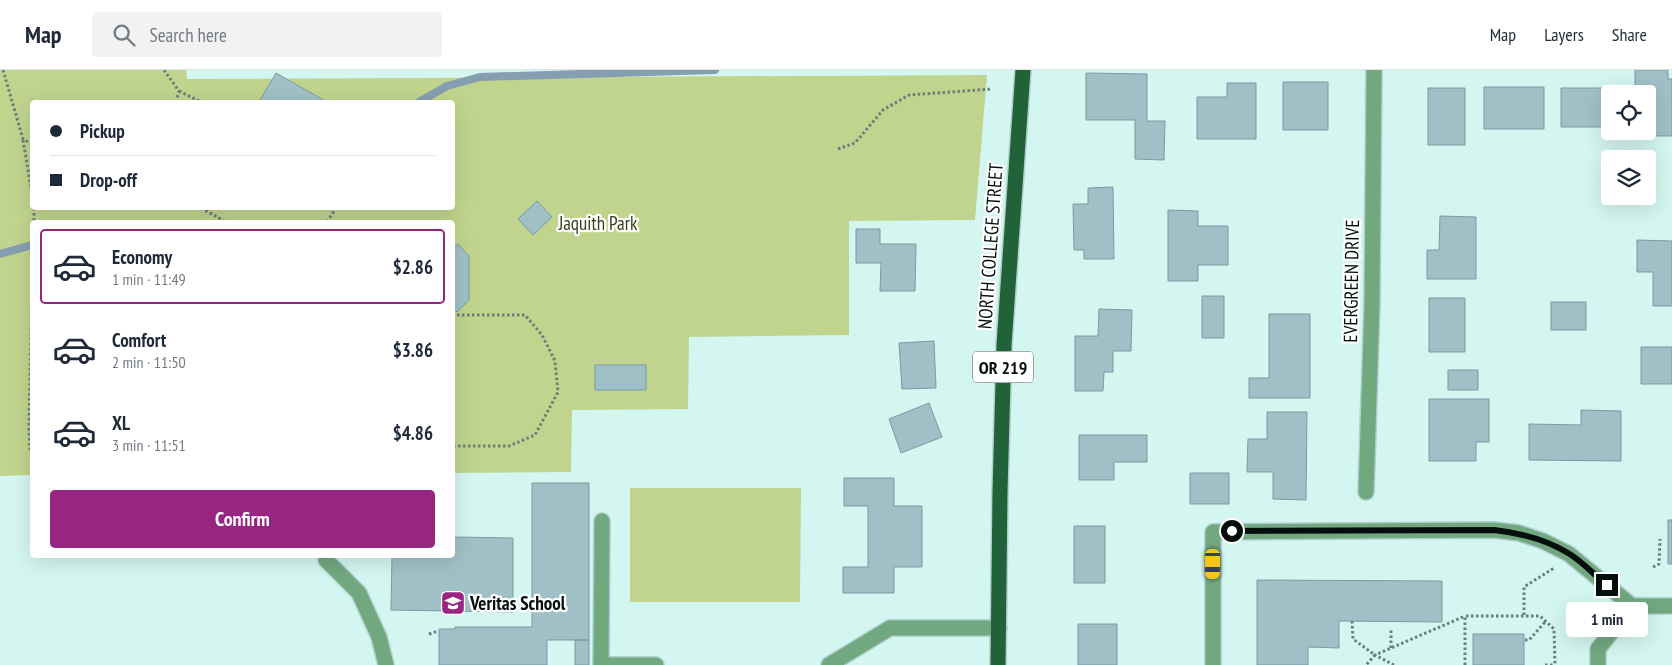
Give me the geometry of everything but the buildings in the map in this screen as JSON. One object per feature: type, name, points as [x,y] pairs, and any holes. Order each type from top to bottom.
[{"type":"main road","name":"NORTH COLLEGE STREET","points":[[998,665],[1004,345],[1023,70]]},
{"type":"street","name":"EVERGREEN DRIVE","points":[[1366,492],[1372,304],[1374,70]]},
{"type":"street","points":[[602,521],[602,665],[656,665]]},
{"type":"street","points":[[1213,665],[1213,532],[1494,530],[1519,533],[1543,540],[1569,554],[1632,606],[1672,606]]},
{"type":"street","points":[[326,560],[359,593],[379,638],[386,665]]},
{"type":"street","points":[[1598,665],[1598,649],[1632,606]]},
{"type":"street","points":[[829,665],[890,628],[999,628]]},
{"type":"path","points":[[3,70],[23,139],[30,182]]},
{"type":"path","points":[[164,70],[180,91],[197,100]]},
{"type":"path","points":[[838,149],[855,143],[883,110],[909,95],[992,89]]},
{"type":"path","points":[[177,100],[180,91]]},
{"type":"path","points":[[23,139],[30,143]]},
{"type":"path","points":[[205,210],[222,220]]},
{"type":"path","points":[[455,315],[525,314],[542,335],[555,361],[558,392],[535,435],[509,446],[455,446]]},
{"type":"path","points":[[30,381],[30,449]]},
{"type":"path","points":[[1653,567],[1659,564],[1660,539]]},
{"type":"path","points":[[1524,615],[1524,587],[1555,567]]},
{"type":"path","points":[[1366,665],[1375,655],[1465,616],[1524,615],[1540,616],[1554,629],[1554,665],[1545,665]]},
{"type":"path","points":[[1465,616],[1465,665]]},
{"type":"path","points":[[1352,621],[1353,639],[1375,655],[1394,665]]},
{"type":"path","points":[[1525,640],[1530,640],[1546,621]]},
{"type":"path","points":[[1391,628],[1391,648]]},
{"type":"path","points":[[429,634],[438,632]]},
{"type":"green space","name":"Jaquith Park","points":[[0,70],[186,70],[187,79],[987,75],[975,220],[849,221],[849,335],[689,337],[688,409],[572,410],[571,472],[455,473],[455,220],[30,220],[30,475],[0,476]]},
{"type":"green space","points":[[630,488],[801,488],[800,602],[630,602]]},
{"type":"waterway","points":[[422,100],[447,86],[480,77],[715,70]]},
{"type":"waterway","points":[[0,254],[30,246]]},
{"type":"place","name":"Veritas School","points":[[453,603]]},
{"type":"route","points":[[1232,531],[1494,530],[1519,533],[1543,540],[1569,554],[1607,585]]}]
